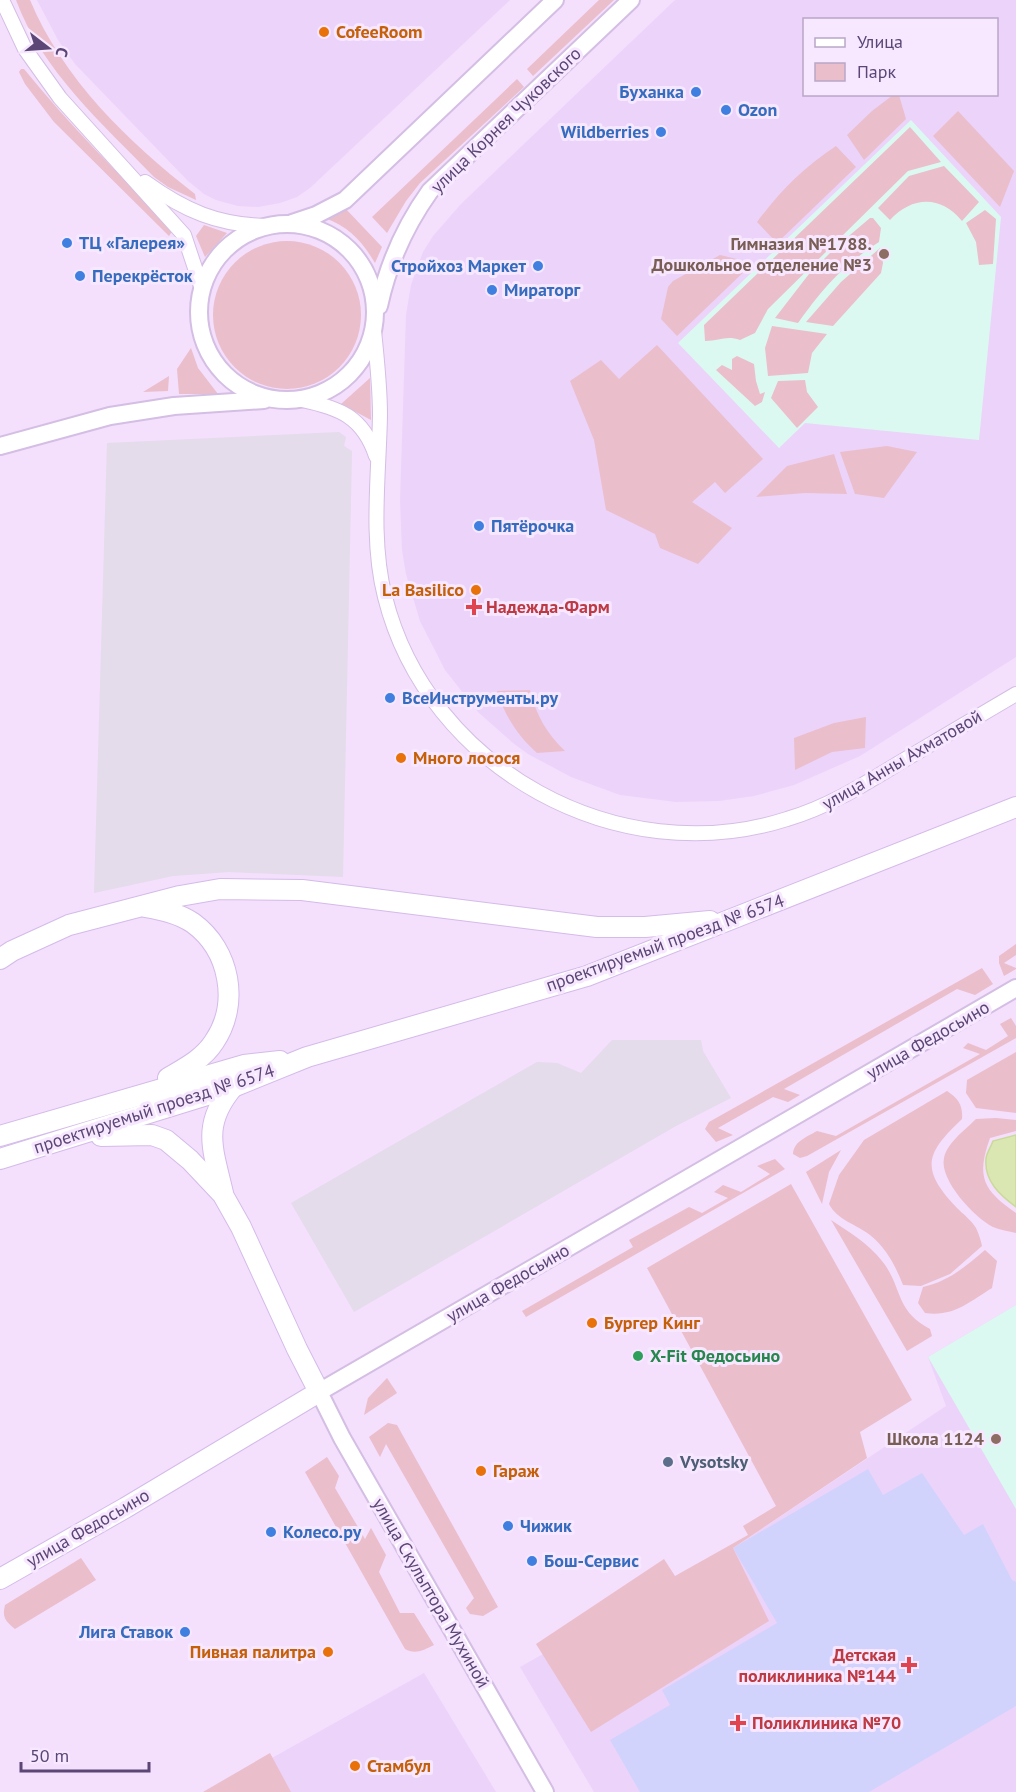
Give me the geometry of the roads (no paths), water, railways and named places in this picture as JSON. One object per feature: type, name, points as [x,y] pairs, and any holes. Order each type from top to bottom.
[{"type":"main road","name":"проектируемый проезд № 6574","points":[[0,1159],[233,1087],[307,1058],[587,976],[1016,807]]},
{"type":"main road","points":[[0,960],[12,951],[69,925],[180,896],[220,889],[262,888],[356,896],[597,927],[645,927],[731,920]]},
{"type":"main road","points":[[141,1094],[193,1064],[204,1054],[221,1030],[226,1016],[229,994],[226,971],[221,957],[204,933],[180,916],[143,907]]},
{"type":"main road","name":"проектируемый проезд № 6574","points":[[0,1136],[244,1065],[307,1058]]},
{"type":"main road","points":[[223,1195],[210,1135],[220,1102],[233,1087]]},
{"type":"main road","points":[[69,1138],[152,1135],[165,1140],[190,1160],[223,1195],[241,1227],[319,1392]]},
{"type":"main road","name":"улица Федосьино","points":[[0,1579],[319,1392]]},
{"type":"street","points":[[2,0],[13,27],[42,74],[79,121],[122,165],[184,235],[202,289]]},
{"type":"street","name":"улица Корнея Чуковского","points":[[271,399],[251,393],[233,382],[212,359],[201,330],[199,309],[202,289],[210,269],[230,245],[248,233],[267,226],[288,224],[316,215],[345,200],[555,0]]},
{"type":"street","name":"улица Корнея Чуковского","points":[[0,446],[110,416],[174,406],[271,399],[302,400],[322,394],[348,376],[367,351],[382,291],[395,253],[406,229],[430,191],[631,0]]},
{"type":"street","points":[[122,165],[175,203],[200,215],[242,225],[267,226]]},
{"type":"street","name":"улица Корнея Чуковского","points":[[288,224],[319,230],[337,239],[353,253],[365,270],[373,290],[374,326]]},
{"type":"street","name":"улица Анны Ахматовой","points":[[374,326],[380,404],[378,540],[385,597],[401,643],[420,678],[444,714],[464,736],[494,763],[541,795],[579,812],[634,827],[673,833],[738,831],[784,820],[821,807],[1016,694]]},
{"type":"street","name":"улица Анны Ахматовой","points":[[302,400],[338,409],[352,419],[367,434],[378,461]]},
{"type":"street","name":"улица Федосьино","points":[[319,1392],[1016,988]]},
{"type":"street","name":"улица Скульптора Мухиной","points":[[319,1392],[342,1438],[545,1792]]},
{"type":"place","name":"CofeeRoom","points":[[324,32]]},
{"type":"place","name":"Буханка","points":[[696,92]]},
{"type":"place","name":"Ozon","points":[[726,110]]},
{"type":"place","name":"Wildberries","points":[[661,132]]},
{"type":"place","name":"ТЦ «Галерея»","points":[[67,243]]},
{"type":"place","name":"Гимназия №1788. Дошкольное отделение №3","points":[[884,254]]},
{"type":"place","name":"Стройхоз Маркет","points":[[538,266]]},
{"type":"place","name":"Перекрёсток","points":[[80,276]]},
{"type":"place","name":"Мираторг","points":[[492,290]]},
{"type":"place","name":"Пятёрочка","points":[[479,526]]},
{"type":"place","name":"La Basilico","points":[[476,590]]},
{"type":"place","name":"Надежда-Фарм","points":[[474,607]]},
{"type":"place","name":"ВсеИнструменты.ру","points":[[390,698]]},
{"type":"place","name":"Много лосося","points":[[401,758]]},
{"type":"place","name":"Бургер Кинг","points":[[592,1323]]},
{"type":"place","name":"X-Fit Федосьино","points":[[638,1356]]},
{"type":"place","name":"Школа 1124","points":[[996,1439]]},
{"type":"place","name":"Vysotsky","points":[[668,1462]]},
{"type":"place","name":"Гараж","points":[[481,1471]]},
{"type":"place","name":"Чижик","points":[[508,1526]]},
{"type":"place","name":"Колесо.ру","points":[[271,1532]]},
{"type":"place","name":"Бош-Сервис","points":[[532,1561]]},
{"type":"place","name":"Лига Ставок","points":[[185,1632]]},
{"type":"place","name":"Пивная палитра","points":[[328,1652]]},
{"type":"place","name":"Детская поликлиника №144","points":[[909,1665]]},
{"type":"place","name":"Поликлиника №70","points":[[738,1723]]},
{"type":"place","name":"Стамбул","points":[[355,1766]]}]
